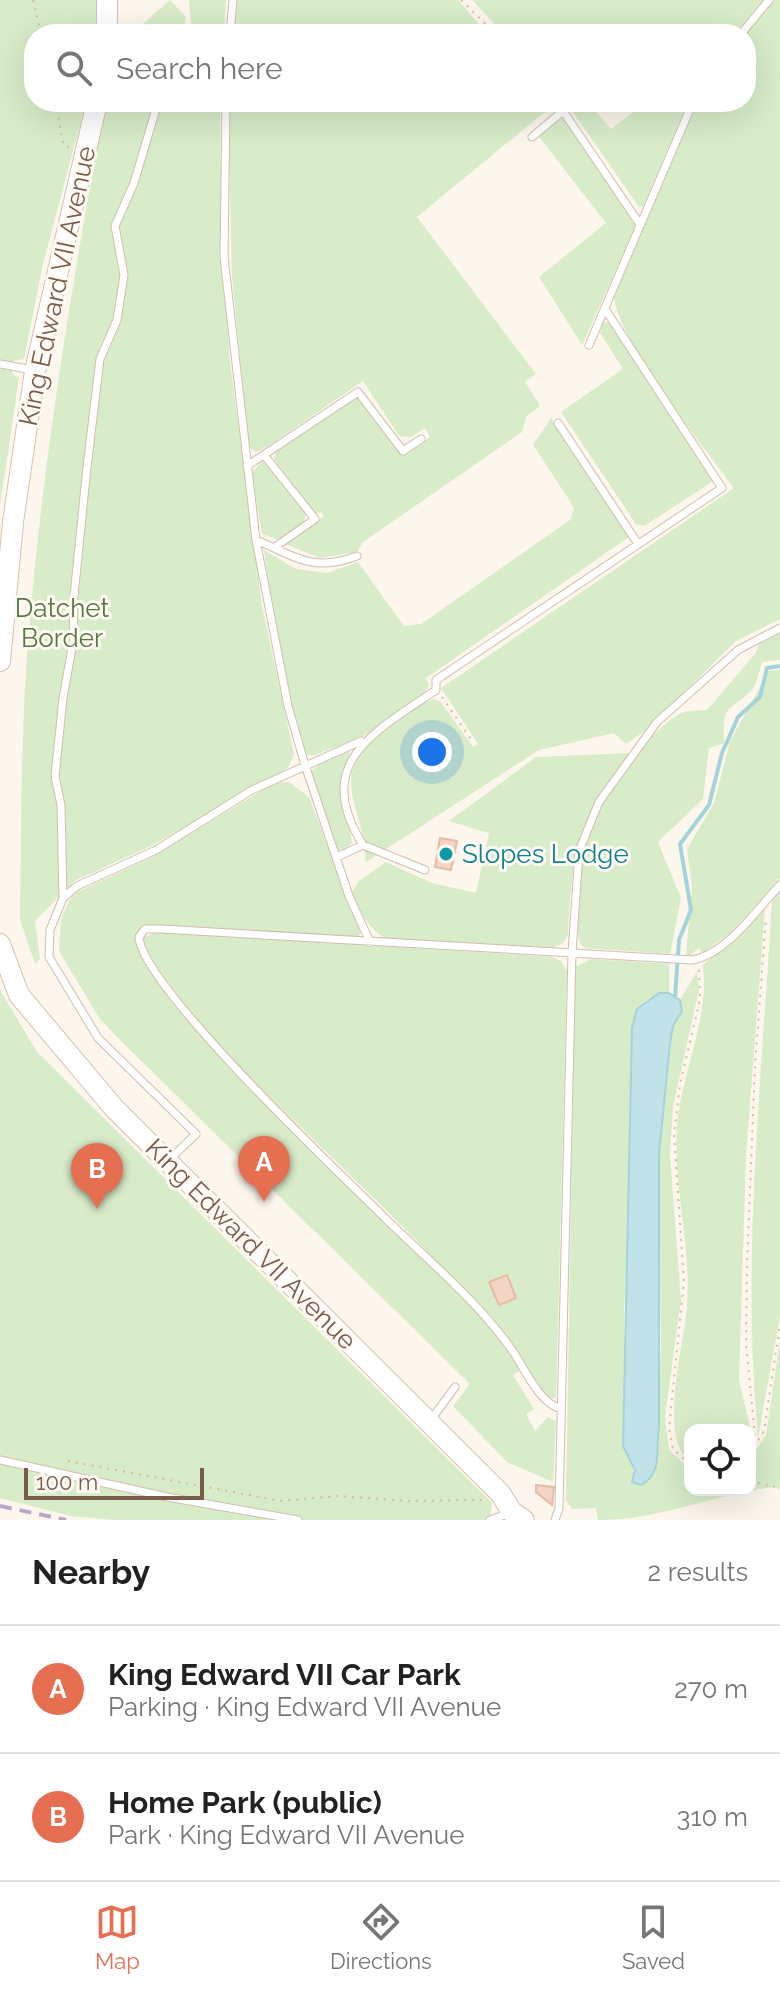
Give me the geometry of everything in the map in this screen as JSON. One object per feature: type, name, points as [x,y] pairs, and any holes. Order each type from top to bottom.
[{"type":"main road","points":[[107,0],[107,24]]},
{"type":"main road","name":"King Edward VII Avenue","points":[[0,661],[6,522],[35,371],[94,112]]},
{"type":"main road","name":"King Edward VII Avenue","points":[[0,944],[19,995],[114,1108],[500,1493],[518,1516]]},
{"type":"lane","points":[[231,24],[233,0]]},
{"type":"lane","points":[[749,24],[769,0]]},
{"type":"lane","points":[[155,112],[134,183],[115,226],[124,275],[117,320],[100,359],[73,606],[74,637],[63,698],[55,776],[61,805],[63,898],[50,930],[49,957],[98,1038],[196,1134],[168,1162]]},
{"type":"lane","points":[[226,112],[224,257],[256,540],[288,706],[349,896],[370,942]]},
{"type":"lane","points":[[532,137],[562,112]]},
{"type":"lane","points":[[564,112],[639,223]]},
{"type":"lane","points":[[589,345],[689,112]]},
{"type":"lane","points":[[63,898],[77,886],[156,850],[252,790],[364,740],[436,690],[436,680],[722,488],[605,309]]},
{"type":"lane","points":[[0,364],[35,371]]},
{"type":"lane","points":[[247,466],[358,392],[403,451],[421,439]]},
{"type":"lane","points":[[558,423],[638,544]]},
{"type":"lane","points":[[264,455],[315,519],[275,547]]},
{"type":"lane","points":[[256,540],[275,547],[284,556],[313,564],[357,556]]},
{"type":"lane","points":[[555,1520],[559,1508],[572,953],[579,851],[599,802],[657,722],[738,650],[780,628]]},
{"type":"lane","points":[[364,740],[352,756],[342,780],[348,821],[363,845],[425,870]]},
{"type":"lane","points":[[337,857],[363,845]]},
{"type":"lane","points":[[561,1409],[545,1400],[485,1318],[214,1044],[171,991],[139,941],[142,932],[150,928],[686,960],[697,959],[725,941],[780,885]]},
{"type":"lane","points":[[429,1423],[455,1387]]},
{"type":"lane","points":[[0,1460],[167,1497],[298,1520]]},
{"type":"lane","points":[[490,1520],[518,1516]]},
{"type":"path","points":[[33,0],[39,24]]},
{"type":"path","points":[[461,0],[486,24]]},
{"type":"path","points":[[57,112],[64,146],[84,153]]},
{"type":"path","points":[[436,690],[473,742]]},
{"type":"path","points":[[754,1424],[746,1344],[747,1266],[766,900]]},
{"type":"path","points":[[684,1459],[673,1449],[669,1429],[684,1281],[674,1135],[680,1084],[702,988],[697,959]]},
{"type":"path","points":[[756,1443],[764,1431],[780,1324]]},
{"type":"path","points":[[68,1461],[281,1501],[338,1496],[408,1501],[489,1500],[500,1493]]},
{"type":"path","points":[[756,1482],[775,1487]]},
{"type":"green space","points":[[0,0],[98,0],[98,24],[24,24],[24,112],[83,112],[43,264],[24,359],[14,361],[12,374],[19,378],[0,506]]},
{"type":"green space","points":[[170,0],[186,17],[185,24],[142,24]]},
{"type":"green space","points":[[189,0],[226,0],[225,24],[191,24]]},
{"type":"green space","points":[[235,0],[458,0],[479,24],[232,24]]},
{"type":"green space","points":[[472,0],[764,0],[744,24],[495,24]]},
{"type":"green space","points":[[774,0],[780,0],[780,619],[736,641],[645,731],[626,744],[614,733],[539,750],[366,862],[351,788],[358,759],[370,743],[412,711],[434,699],[441,702],[473,747],[478,744],[441,688],[734,488],[647,368],[620,318],[614,298],[693,112],[756,112],[754,24]]},
{"type":"green space","name":"Datchet Border","points":[[103,112],[220,112],[221,233],[230,362],[262,606],[294,754],[288,768],[153,845],[74,881],[35,921],[40,959],[35,964],[20,920],[27,656],[44,488],[82,230]]},
{"type":"green space","points":[[228,112],[545,112],[417,217],[536,374],[525,382],[540,406],[526,417],[522,432],[363,542],[357,552],[320,558],[285,544],[324,516],[321,512],[315,514],[274,460],[276,450],[350,398],[365,399],[402,456],[430,437],[425,428],[411,437],[399,436],[363,381],[267,447],[256,452],[249,447],[232,277]]},
{"type":"green space","points":[[573,112],[597,112],[611,129],[633,112],[684,112],[643,207],[639,207]]},
{"type":"green space","points":[[566,113],[634,216],[635,228],[582,345],[539,277],[606,223],[540,138],[539,134]]},
{"type":"green space","points":[[603,321],[612,324],[715,480],[644,526],[636,524],[561,412],[623,369],[600,333]]},
{"type":"green space","points":[[551,418],[632,535],[426,678],[429,685],[425,693],[362,737],[312,756],[303,753],[278,654],[264,550],[296,569],[327,573],[358,562],[404,626],[421,624],[570,520],[574,509],[533,445]]},
{"type":"green space","points":[[262,461],[271,464],[306,514],[304,522],[279,540],[262,534],[251,474]]},
{"type":"green space","points":[[780,632],[780,660],[762,662],[753,688],[725,715],[724,743],[709,748],[703,799],[658,842],[681,898],[670,954],[585,948],[577,932],[580,860],[608,795],[652,736],[682,713],[707,710],[755,654],[760,642]]},
{"type":"green space","points":[[780,670],[780,879],[729,934],[702,953],[699,948],[689,956],[686,955],[692,888],[687,849],[714,803],[730,741],[769,671]]},
{"type":"green space","points":[[350,751],[343,785],[352,843],[343,851],[334,849],[310,772],[321,763]]},
{"type":"green space","points":[[630,753],[599,798],[581,838],[572,881],[568,935],[563,943],[552,948],[389,940],[376,932],[362,913],[352,892],[359,881],[386,862],[432,883],[476,893],[489,833],[449,821],[536,757]]},
{"type":"green space","points":[[289,782],[309,797],[361,933],[356,939],[151,926],[137,935],[140,949],[158,981],[185,1012],[364,1201],[447,1281],[504,1346],[521,1370],[513,1375],[534,1409],[526,1414],[535,1431],[548,1417],[556,1421],[553,1482],[507,1462],[453,1406],[470,1384],[118,1038],[100,1019],[59,951],[61,919],[77,892],[152,857],[274,783]]},
{"type":"green space","points":[[780,890],[780,1316],[758,1438],[753,1371],[752,1236],[772,900]]},
{"type":"green space","points":[[765,909],[746,1155],[739,1380],[749,1424],[684,1424],[684,1454],[676,1435],[674,1415],[688,1291],[676,1140],[681,1097],[703,1003],[703,965]]},
{"type":"green space","points":[[160,932],[553,957],[561,961],[567,971],[556,1398],[548,1398],[512,1348],[432,1256],[256,1083],[195,1018],[144,948],[143,937]]},
{"type":"green space","points":[[591,959],[669,964],[669,993],[655,996],[644,1003],[636,1014],[632,1028],[630,1195],[624,1310],[625,1452],[632,1461],[634,1476],[657,1456],[661,1344],[659,1154],[673,1026],[682,1011],[680,1000],[697,971],[699,990],[673,1107],[670,1155],[681,1300],[665,1417],[669,1450],[684,1464],[684,1496],[726,1496],[621,1519],[598,1520],[596,1508],[572,1509],[566,1500],[575,967]]},
{"type":"green space","points":[[0,990],[37,1052],[492,1503],[490,1520],[115,1520],[71,1516],[0,1498]]},
{"type":"green space","points":[[780,1341],[780,1490],[775,1487],[756,1489],[756,1449],[766,1435]]},
{"type":"water","points":[[659,993],[669,993],[680,1000],[682,1011],[673,1026],[670,1044],[659,1154],[657,1459],[653,1474],[641,1485],[632,1482],[635,1470],[623,1446],[632,1028],[637,1009]]},
{"type":"building","name":"Slopes Lodge","points":[[440,838],[457,841],[451,870],[435,867]]},
{"type":"building","points":[[507,1275],[516,1298],[499,1305],[489,1282]]},
{"type":"building","points":[[536,1485],[554,1487],[552,1505],[536,1492]]},
{"type":"waterway","points":[[675,997],[679,940],[691,910],[680,844],[709,805],[722,753],[738,717],[760,697],[767,668],[780,666]]},
{"type":"railway","points":[[0,1506],[66,1520]]},
{"type":"place","name":"Slopes Lodge","points":[[446,854]]},
{"type":"place","name":"King Edward VII Car Park","points":[[264,1202]]},
{"type":"place","name":"Home Park (public)","points":[[97,1209]]}]
